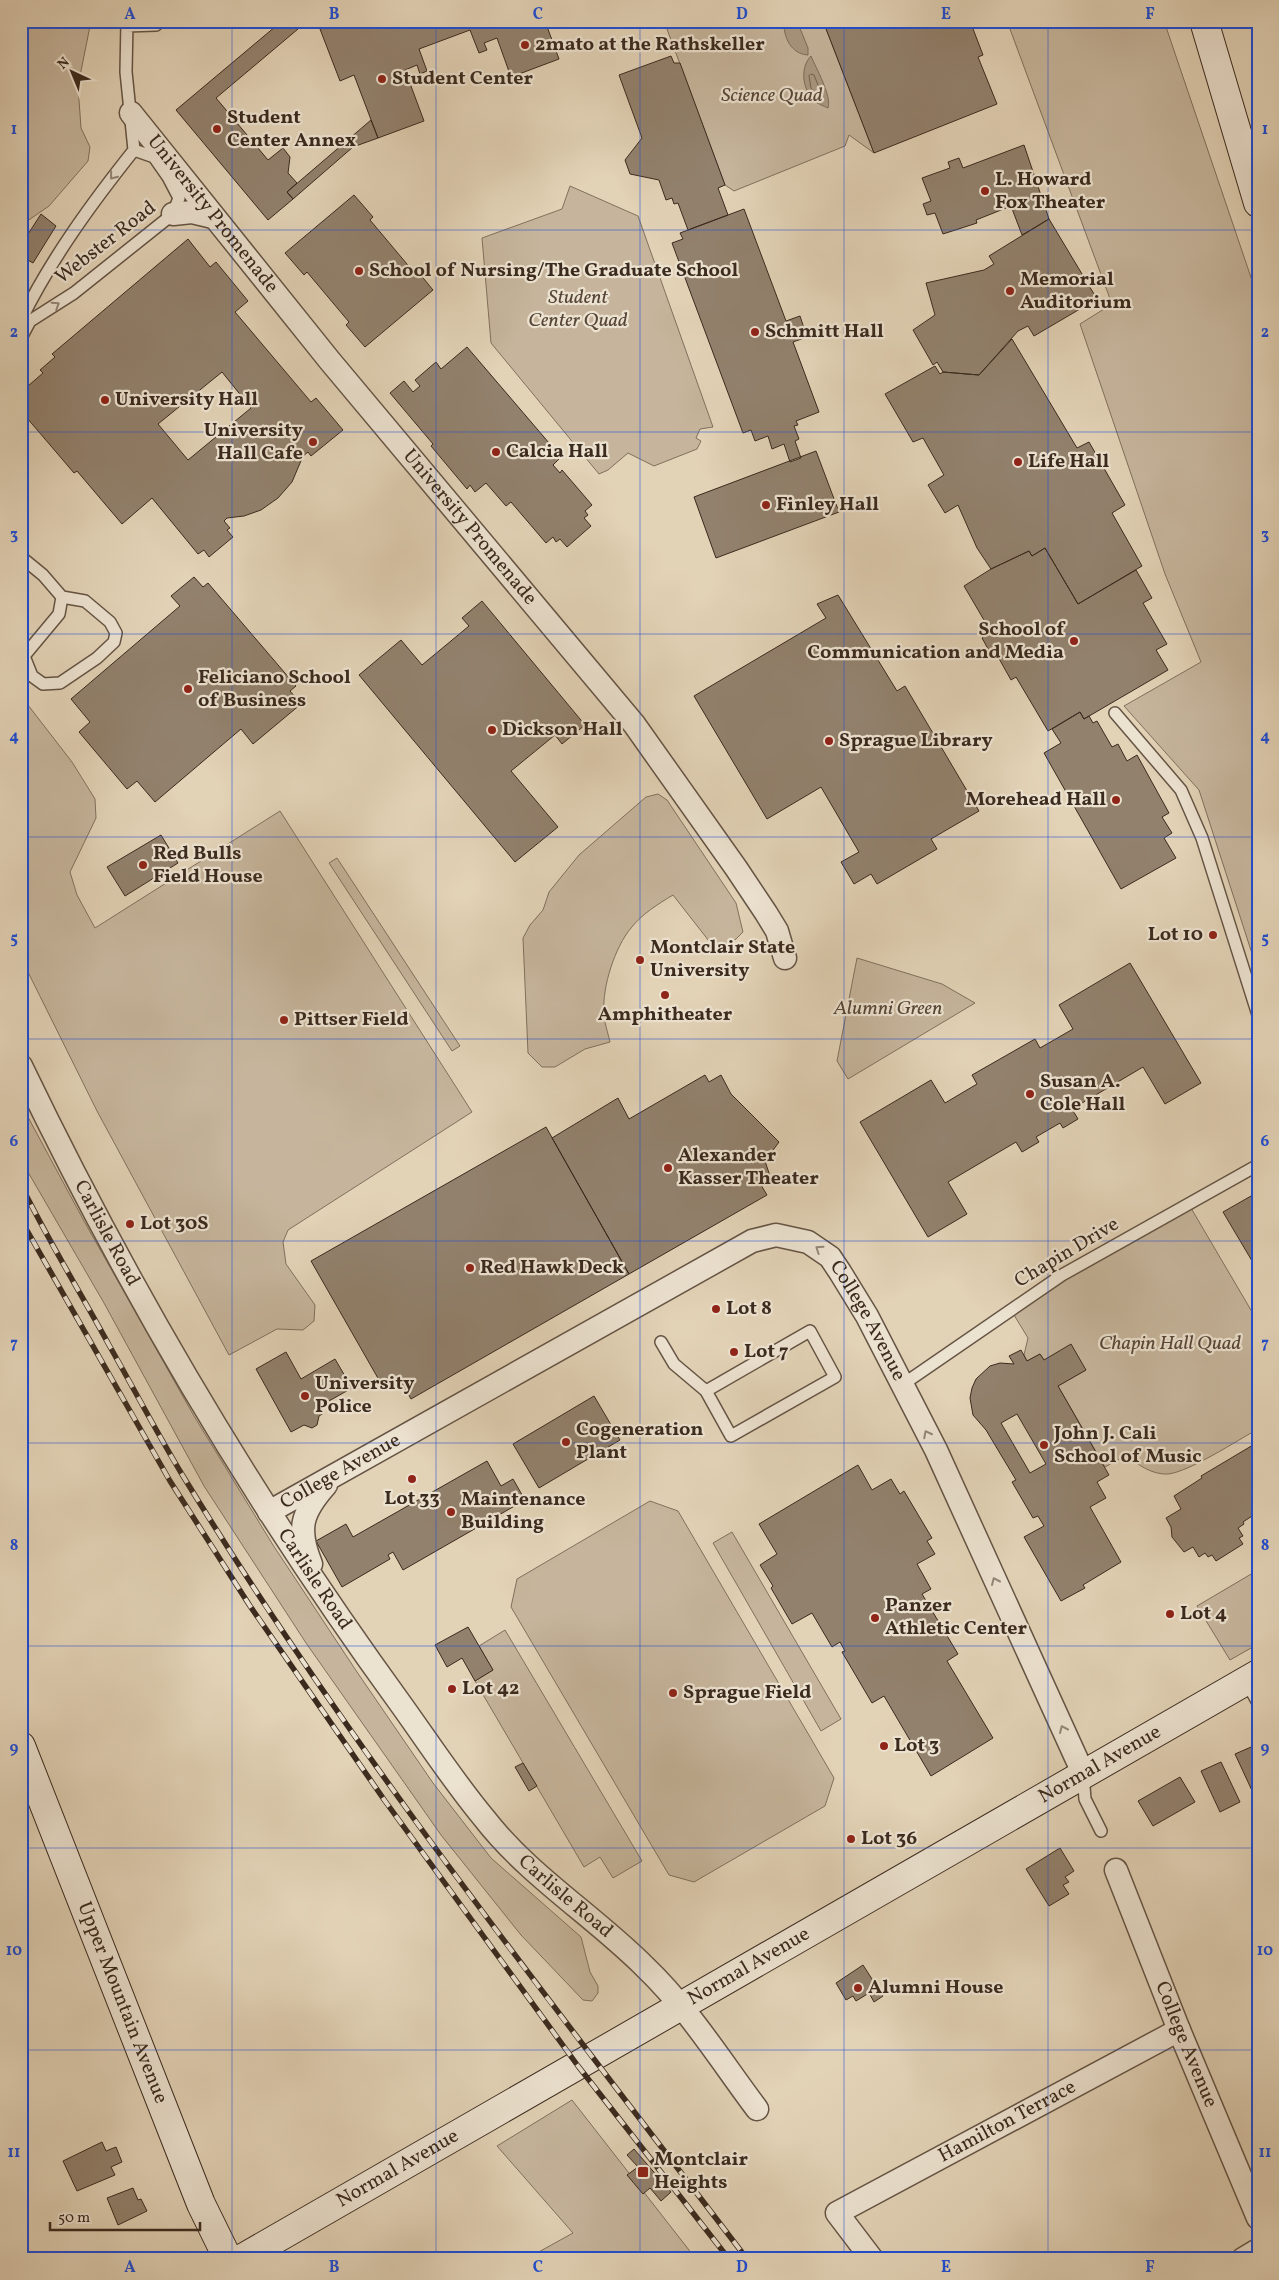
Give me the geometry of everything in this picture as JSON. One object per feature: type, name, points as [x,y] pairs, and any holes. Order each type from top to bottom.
[{"type":"street","points":[[1204,21],[1258,203]]},
{"type":"street","name":"University Promenade","points":[[130,113],[213,217],[535,608],[634,724],[766,913],[777,931],[786,958]]},
{"type":"street","points":[[173,214],[192,212],[213,217]]},
{"type":"street","name":"Carlisle Road","points":[[21,1066],[78,1180],[220,1433],[324,1595],[438,1756],[502,1841],[648,1969],[680,2005],[757,2109]]},
{"type":"street","name":"College Avenue","points":[[269,1512],[752,1241],[776,1236],[808,1242],[830,1257],[867,1316],[939,1458],[1083,1773]]},
{"type":"street","points":[[324,1595],[303,1544],[302,1533],[310,1504],[332,1477]]},
{"type":"street","name":"Normal Avenue","points":[[241,2259],[1083,1773],[1254,1686]]},
{"type":"street","name":"Upper Mountain Avenue","points":[[21,1746],[200,2204],[228,2259]]},
{"type":"street","name":"College Avenue","points":[[1116,1870],[1179,2030],[1258,2218]]},
{"type":"street","name":"Hamilton Terrace","points":[[872,2259],[837,2213],[1179,2030]]},
{"type":"street","points":[[1243,2259],[1258,2250]]},
{"type":"lane","points":[[134,150],[126,72],[126,24],[156,25],[160,21]]},
{"type":"lane","name":"Webster Road","points":[[21,320],[40,281],[91,206],[134,150],[154,157],[168,177],[178,198],[173,214],[74,293],[30,321],[21,338]]},
{"type":"lane","points":[[21,557],[43,575],[62,597],[85,602],[93,607],[110,622],[116,633],[114,642],[97,658],[60,683],[43,684],[32,676],[24,656],[59,614],[62,597]]},
{"type":"lane","points":[[1115,713],[1181,790],[1202,838],[1258,1015]]},
{"type":"lane","name":"Chapin Drive","points":[[902,1384],[1062,1275],[1258,1165]]},
{"type":"lane","points":[[661,1342],[674,1364],[706,1391],[732,1436],[835,1377],[810,1331],[706,1391]]},
{"type":"lane","name":"College Avenue","points":[[1083,1773],[1086,1799],[1101,1832]]},
{"type":"green space","points":[[21,21],[91,21],[78,86],[81,128],[90,147],[88,161],[49,206],[23,224],[21,231]]},
{"type":"green space","name":"Science Quad","points":[[664,21],[823,21],[874,153],[849,135],[845,146],[734,191],[725,185]]},
{"type":"green space","points":[[1007,21],[1164,21],[1258,298],[1258,972],[1199,790],[1124,706],[1201,662],[1165,574],[1080,324],[1112,304]]},
{"type":"green space","name":"Student Center Quad","points":[[570,186],[638,216],[713,427],[700,429],[696,438],[701,441],[697,449],[654,466],[628,453],[608,470],[599,474],[491,343],[482,238],[562,209]]},
{"type":"green space","points":[[21,696],[72,762],[95,799],[96,818],[70,872],[77,895],[95,928],[280,811],[472,1112],[288,1230],[283,1242],[286,1264],[315,1305],[314,1321],[303,1330],[277,1329],[229,1355],[97,1111],[21,958]]},
{"type":"green space","points":[[658,794],[667,800],[736,903],[743,932],[736,939],[716,950],[673,895],[656,906],[640,918],[625,936],[615,956],[607,979],[604,1002],[605,1020],[610,1042],[585,1049],[555,1067],[542,1067],[528,1053],[523,938],[530,925],[543,910],[549,892],[579,855],[646,797]]},
{"type":"green space","points":[[337,858],[460,1046],[452,1051],[329,863]]},
{"type":"green space","name":"Alumni Green","points":[[857,958],[942,984],[975,1003],[848,1079],[837,1061]]},
{"type":"green space","points":[[21,1104],[84,1221],[194,1416],[273,1545],[357,1672],[433,1783],[491,1858],[581,1937],[590,1972],[598,1986],[598,1993],[592,2001],[583,2000],[521,1935],[441,1835],[306,1643],[204,1486],[104,1303],[21,1160]]},
{"type":"green space","name":"Chapin Hall Quad","points":[[1188,1203],[1258,1322],[1258,1429],[1200,1462],[1177,1472],[1162,1474],[1151,1471],[1140,1466],[1127,1455],[1105,1467],[1058,1386],[1086,1370],[1044,1360],[1040,1354],[1027,1361],[1024,1355],[1028,1338],[1011,1310]]},
{"type":"green space","name":"Sprague Field","points":[[650,1501],[678,1511],[834,1778],[825,1806],[694,1882],[669,1875],[511,1607],[517,1579]]},
{"type":"green space","points":[[732,1532],[841,1719],[821,1731],[713,1543]]},
{"type":"green space","points":[[1258,1570],[1258,1644],[1230,1660],[1197,1606]]},
{"type":"green space","points":[[505,1630],[642,1861],[613,1878],[600,1857],[584,1867],[475,1681],[493,1670],[479,1646]]},
{"type":"green space","points":[[572,2100],[696,2259],[526,2259],[573,2233],[497,2146]]},
{"type":"water","points":[[784,21],[797,21],[808,48],[808,55],[797,52],[789,44],[785,33]]},
{"type":"water","points":[[811,56],[826,89],[829,103],[828,108],[815,101],[805,84],[805,66]]},
{"type":"building","name":"Student Center Annex","points":[[282,21],[292,21],[298,29],[216,98],[268,160],[283,148],[290,157],[288,173],[297,183],[287,192],[293,199],[268,220],[176,110]]},
{"type":"building","name":"Student Center","points":[[333,21],[545,21],[559,59],[511,77],[497,38],[484,43],[487,50],[479,53],[470,30],[419,49],[427,71],[420,74],[417,65],[405,70],[424,121],[378,138],[354,75],[340,81],[320,29],[334,24]]},
{"type":"building","points":[[823,21],[970,21],[983,55],[978,57],[997,104],[874,153]]},
{"type":"building","points":[[671,56],[674,63],[680,63],[725,185],[718,188],[728,215],[688,230],[678,203],[674,204],[672,198],[666,200],[659,180],[630,174],[625,160],[642,138],[619,75]]},
{"type":"building","points":[[371,120],[378,138],[353,147],[293,199],[287,192]]},
{"type":"building","points":[[1024,145],[1049,219],[1022,235],[1011,206],[976,220],[977,223],[943,234],[935,213],[927,215],[923,204],[931,201],[922,178],[950,168],[948,162],[959,158],[963,168]]},
{"type":"building","name":"School of Nursing/The Graduate School","points":[[354,195],[373,217],[370,220],[412,270],[415,268],[433,290],[365,347],[346,325],[349,322],[307,272],[304,275],[285,253]]},
{"type":"building","name":"Schmitt Hall","points":[[744,209],[786,321],[800,316],[807,337],[793,342],[819,412],[796,421],[798,425],[794,426],[799,439],[795,441],[801,458],[790,462],[784,444],[772,449],[768,436],[755,441],[751,430],[743,433],[672,243],[683,239],[680,233]]},
{"type":"building","points":[[41,214],[56,226],[33,263],[21,256],[21,245]]},
{"type":"building","name":"Memorial Auditorium","points":[[1049,219],[1097,299],[1034,336],[1028,326],[1018,331],[979,375],[943,372],[937,362],[933,365],[913,330],[935,315],[926,283],[984,270],[994,264],[989,256]]},
{"type":"building","name":"University Hall","points":[[188,239],[210,267],[216,262],[248,301],[235,312],[311,402],[316,398],[343,430],[311,456],[308,452],[303,456],[292,482],[278,498],[261,510],[244,516],[227,518],[224,521],[230,528],[227,530],[233,537],[209,557],[204,550],[198,554],[152,498],[122,524],[77,471],[74,473],[21,411],[21,392],[43,373],[40,370],[55,357],[52,354]],"holes":[[[222,372],[251,408],[188,460],[158,424]]]},
{"type":"building","name":"Life Hall","points":[[1012,339],[1077,448],[1089,442],[1125,505],[1112,513],[1142,566],[1078,604],[1045,548],[1032,556],[1029,551],[991,569],[977,548],[958,505],[945,513],[928,485],[944,475],[923,438],[913,442],[885,394],[935,366],[940,374],[943,372],[979,375]]},
{"type":"building","name":"Calcia Hall","points":[[467,347],[561,457],[553,465],[560,473],[562,470],[592,505],[585,511],[588,515],[584,518],[591,526],[567,547],[560,539],[556,542],[553,537],[546,543],[511,502],[506,506],[486,483],[475,492],[470,485],[467,489],[431,446],[433,444],[390,393],[404,381],[413,392],[420,386],[415,380],[436,362],[441,369]]},
{"type":"building","name":"Finley Hall","points":[[816,451],[839,512],[716,558],[694,497]]},
{"type":"building","name":"School of Communication and Media","points":[[1045,548],[1078,604],[1136,570],[1152,598],[1143,603],[1167,644],[1156,650],[1168,670],[1084,719],[1080,712],[1048,731],[1016,677],[1011,680],[997,655],[992,656],[982,638],[991,632],[964,586],[991,569],[1029,551],[1032,556]]},
{"type":"building","name":"Feliciano School of Business","points":[[194,577],[203,587],[208,583],[296,686],[290,691],[301,704],[253,744],[241,729],[155,802],[137,781],[127,789],[79,732],[90,722],[71,699],[180,606],[171,596]]},
{"type":"building","name":"Sprague Library","points":[[838,595],[897,691],[905,686],[979,811],[931,839],[937,849],[877,884],[871,874],[854,884],[841,862],[859,852],[821,787],[767,819],[694,696],[826,618],[817,604]]},
{"type":"building","name":"Dickson Hall","points":[[482,601],[585,725],[562,744],[555,735],[511,771],[558,827],[515,862],[359,675],[401,640],[422,665],[469,626],[462,618]]},
{"type":"building","name":"Morehead Hall","points":[[1080,712],[1084,719],[1089,716],[1093,723],[1097,721],[1112,747],[1118,744],[1127,761],[1137,755],[1169,813],[1162,817],[1172,833],[1164,838],[1176,858],[1121,889],[1044,753],[1061,743],[1052,729]]},
{"type":"building","name":"Red Bulls Field House","points":[[161,835],[178,863],[125,896],[107,867]]},
{"type":"building","name":"Susan A. Cole Hall","points":[[1130,963],[1201,1083],[1165,1104],[1143,1067],[1072,1109],[1078,1119],[1063,1128],[1060,1123],[1036,1137],[1039,1142],[1022,1152],[1016,1142],[948,1182],[967,1214],[928,1237],[860,1122],[931,1080],[945,1103],[977,1084],[972,1075],[1035,1039],[1040,1048],[1073,1029],[1059,1005]]},
{"type":"building","name":"Alexander Kasser Theater","points":[[705,1075],[709,1082],[721,1075],[731,1094],[779,1142],[765,1161],[770,1176],[758,1180],[767,1195],[629,1274],[552,1138],[618,1098],[629,1119]]},
{"type":"building","name":"Red Hawk Deck","points":[[546,1127],[629,1274],[411,1399],[399,1378],[383,1387],[311,1261]]},
{"type":"building","points":[[1258,1192],[1258,1271],[1223,1212]]},
{"type":"building","points":[[1071,1344],[1086,1370],[1058,1386],[1109,1475],[1097,1482],[1106,1498],[1090,1507],[1121,1562],[1083,1585],[1085,1588],[1061,1601],[1024,1537],[1044,1526],[1038,1516],[1033,1518],[1012,1482],[1016,1480],[986,1430],[973,1415],[970,1398],[976,1379],[990,1366],[1000,1363],[1014,1364],[1009,1356],[1021,1350],[1027,1361],[1040,1354],[1044,1360]],"holes":[[[1017,1414],[1046,1464],[1030,1473],[1001,1423]]]},
{"type":"building","name":"University Police","points":[[286,1352],[301,1379],[335,1359],[352,1388],[320,1406],[324,1413],[319,1416],[317,1425],[312,1428],[304,1425],[291,1432],[256,1369]]},
{"type":"building","name":"Cogeneration Plant","points":[[594,1396],[620,1440],[539,1488],[513,1444]]},
{"type":"building","points":[[1258,1442],[1258,1512],[1243,1522],[1244,1524],[1238,1528],[1243,1536],[1239,1538],[1243,1544],[1216,1561],[1212,1555],[1208,1557],[1205,1553],[1199,1557],[1193,1547],[1184,1552],[1172,1537],[1171,1527],[1166,1518],[1181,1509],[1174,1496],[1202,1478],[1201,1476]]},
{"type":"building","name":"Maintenance Building","points":[[487,1461],[501,1486],[513,1479],[525,1500],[403,1570],[393,1552],[388,1555],[390,1559],[342,1587],[316,1541],[346,1524],[353,1537]]},
{"type":"building","name":"Panzer Athletic Center","points":[[858,1465],[872,1490],[891,1479],[900,1494],[904,1491],[932,1538],[927,1541],[935,1554],[917,1564],[931,1589],[922,1594],[958,1654],[947,1661],[993,1738],[931,1776],[884,1696],[872,1703],[842,1652],[845,1651],[840,1642],[832,1647],[812,1613],[792,1624],[760,1565],[777,1554],[759,1524]]},
{"type":"building","points":[[468,1627],[493,1670],[475,1681],[462,1658],[447,1667],[435,1645]]},
{"type":"building","points":[[1258,1744],[1258,1795],[1255,1797],[1235,1754]]},
{"type":"building","points":[[1221,1762],[1240,1802],[1220,1812],[1201,1771]]},
{"type":"building","points":[[523,1763],[537,1786],[529,1791],[515,1767]]},
{"type":"building","points":[[1180,1777],[1195,1802],[1153,1826],[1138,1801]]},
{"type":"building","points":[[1060,1848],[1074,1871],[1065,1877],[1069,1882],[1063,1885],[1069,1894],[1049,1906],[1026,1869]]},
{"type":"building","name":"Alumni House","points":[[863,1965],[883,1996],[874,2002],[869,1993],[856,2001],[853,1996],[846,2000],[836,1983]]},
{"type":"building","points":[[102,2142],[106,2151],[116,2147],[122,2162],[111,2167],[115,2175],[77,2191],[63,2161]]},
{"type":"building","points":[[634,2149],[671,2192],[661,2201],[650,2188],[643,2194],[627,2175],[638,2167],[627,2155]]},
{"type":"building","points":[[133,2188],[138,2200],[141,2199],[147,2211],[118,2225],[107,2198]]},
{"type":"railway","points":[[21,1185],[53,1246],[183,1476],[247,1578],[384,1777],[455,1875],[747,2259]]},
{"type":"railway","points":[[21,1220],[170,1481],[250,1606],[385,1801],[578,2066],[729,2259]]},
{"type":"place","name":"2mato at the Rathskeller","points":[[525,45]]},
{"type":"place","name":"Student Center","points":[[382,79]]},
{"type":"place","name":"Student Center Annex","points":[[217,129]]},
{"type":"place","name":"L. Howard Fox Theater","points":[[985,191]]},
{"type":"place","name":"School of Nursing/The Graduate School","points":[[359,271]]},
{"type":"place","name":"Memorial Auditorium","points":[[1010,291]]},
{"type":"place","name":"Schmitt Hall","points":[[755,332]]},
{"type":"place","name":"University Hall","points":[[105,400]]},
{"type":"place","name":"University Hall Cafe","points":[[313,442]]},
{"type":"place","name":"Calcia Hall","points":[[496,452]]},
{"type":"place","name":"Life Hall","points":[[1018,462]]},
{"type":"place","name":"Finley Hall","points":[[766,505]]},
{"type":"place","name":"School of Communication and Media","points":[[1074,641]]},
{"type":"place","name":"Feliciano School of Business","points":[[188,689]]},
{"type":"place","name":"Dickson Hall","points":[[492,730]]},
{"type":"place","name":"Sprague Library","points":[[829,741]]},
{"type":"place","name":"Morehead Hall","points":[[1116,800]]},
{"type":"place","name":"Red Bulls Field House","points":[[143,865]]},
{"type":"place","name":"Lot 10","points":[[1213,935]]},
{"type":"place","name":"Montclair State University","points":[[640,960]]},
{"type":"place","name":"Amphitheater","points":[[665,995]]},
{"type":"place","name":"Pittser Field","points":[[284,1020]]},
{"type":"place","name":"Susan A. Cole Hall","points":[[1030,1094]]},
{"type":"place","name":"Alexander Kasser Theater","points":[[668,1168]]},
{"type":"place","name":"Lot 30S","points":[[130,1224]]},
{"type":"place","name":"Red Hawk Deck","points":[[470,1268]]},
{"type":"place","name":"Lot 8","points":[[716,1309]]},
{"type":"place","name":"Lot 7","points":[[734,1352]]},
{"type":"place","name":"University Police","points":[[305,1396]]},
{"type":"place","name":"Cogeneration Plant","points":[[566,1442]]},
{"type":"place","name":"John J. Cali School of Music","points":[[1044,1445]]},
{"type":"place","name":"Lot 33","points":[[412,1479]]},
{"type":"place","name":"Maintenance Building","points":[[451,1512]]},
{"type":"place","name":"Lot 4","points":[[1170,1614]]},
{"type":"place","name":"Panzer Athletic Center","points":[[875,1618]]},
{"type":"place","name":"Lot 42","points":[[452,1689]]},
{"type":"place","name":"Sprague Field","points":[[673,1693]]},
{"type":"place","name":"Lot 3","points":[[884,1746]]},
{"type":"place","name":"Lot 36","points":[[851,1839]]},
{"type":"place","name":"Alumni House","points":[[858,1988]]},
{"type":"place","name":"Montclair Heights","points":[[643,2172]]}]
